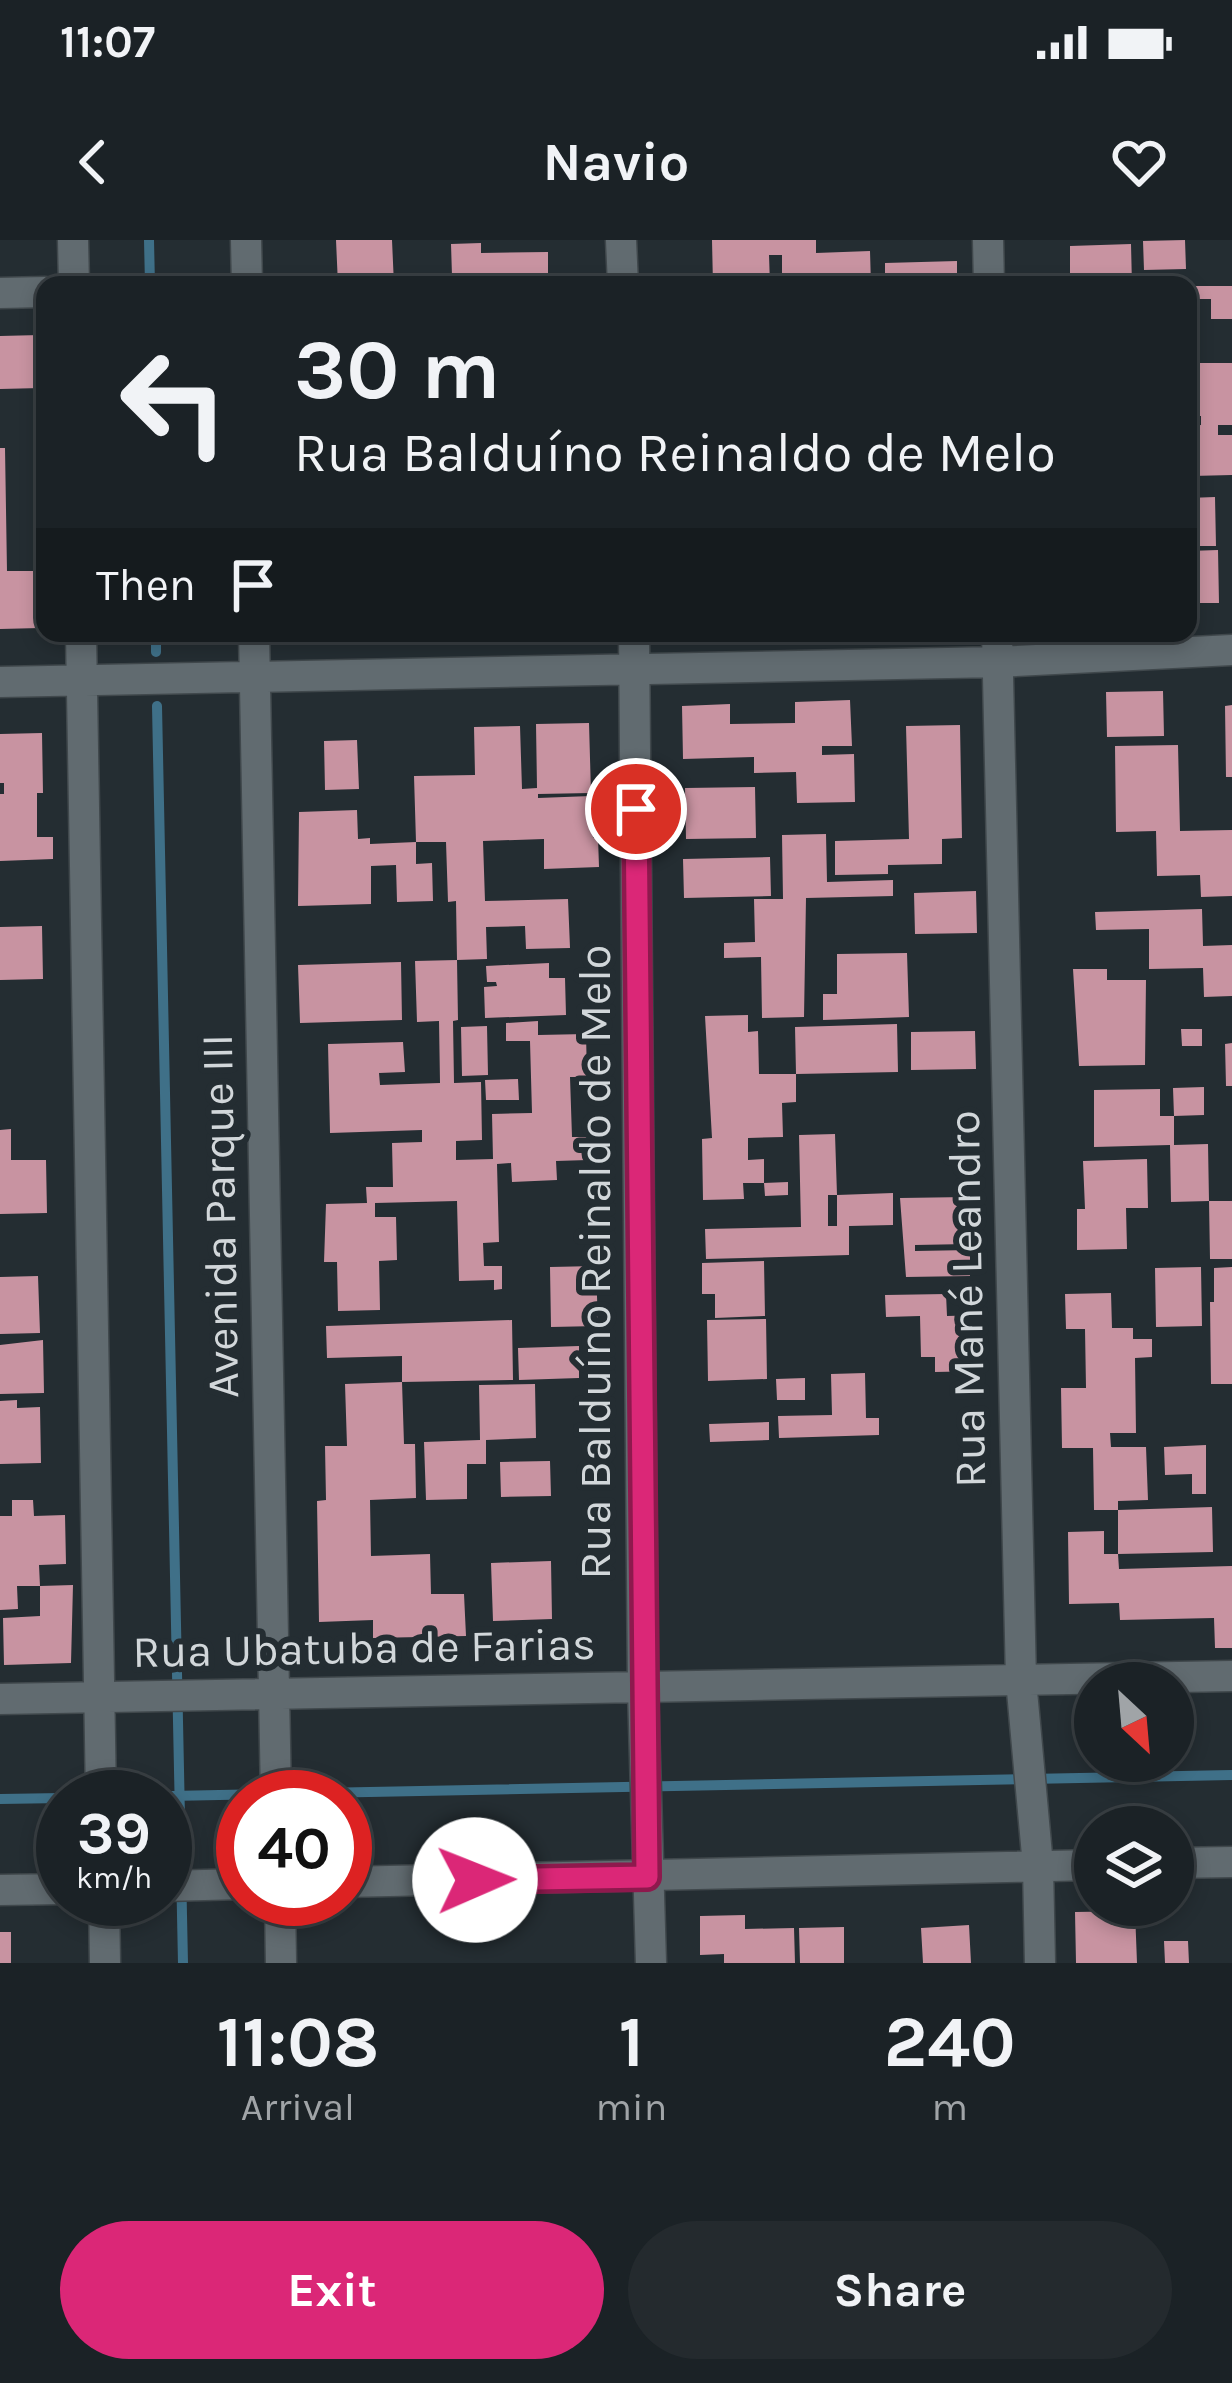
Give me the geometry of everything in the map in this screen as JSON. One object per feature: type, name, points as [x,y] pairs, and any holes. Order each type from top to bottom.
[{"type":"street","points":[[74,240],[74,276]]},
{"type":"street","points":[[246,240],[247,276]]},
{"type":"street","points":[[621,240],[623,276]]},
{"type":"street","points":[[988,240],[989,276]]},
{"type":"street","points":[[0,293],[36,292]]},
{"type":"street","points":[[80,642],[100,1770]]},
{"type":"street","name":"Avenida Parque III","points":[[254,642],[276,1770]]},
{"type":"street","name":"Rua Balduíno Reinaldo de Melo","points":[[634,642],[643,1690],[651,1963]]},
{"type":"street","points":[[0,682],[635,670],[997,648],[1232,650]]},
{"type":"street","name":"Rua Mané Leandro","points":[[997,648],[1021,1680],[1038,1866],[1040,1963]]},
{"type":"street","name":"Rua Ubatuba de Farias","points":[[0,1699],[1232,1676]]},
{"type":"street","points":[[1194,1863],[1232,1862]]},
{"type":"street","points":[[372,1882],[1074,1865]]},
{"type":"street","points":[[0,1890],[36,1889]]},
{"type":"street","points":[[104,1926],[105,1963]]},
{"type":"street","points":[[280,1926],[281,1963]]},
{"type":"building","points":[[336,240],[392,240],[394,276],[338,276]]},
{"type":"building","points":[[712,240],[816,240],[816,253],[870,251],[871,276],[782,276],[782,255],[769,255],[770,276],[713,276]]},
{"type":"building","points":[[1185,240],[1186,269],[1144,270],[1143,241]]},
{"type":"building","points":[[481,243],[481,253],[548,252],[548,276],[452,276],[451,244]]},
{"type":"building","points":[[1131,244],[1132,276],[1070,276],[1070,246]]},
{"type":"building","points":[[957,261],[957,276],[885,276],[885,263]]},
{"type":"building","points":[[1197,286],[1232,286],[1232,319],[1211,319],[1211,299],[1197,299]]},
{"type":"building","points":[[36,335],[36,388],[0,389],[0,336]]},
{"type":"building","points":[[1200,363],[1232,363],[1232,425],[1218,425],[1218,435],[1232,435],[1232,475],[1197,476]]},
{"type":"building","points":[[0,448],[5,448],[7,571],[36,571],[36,628],[0,629]]},
{"type":"building","points":[[1215,497],[1216,546],[1197,546],[1197,498]]},
{"type":"building","points":[[1218,550],[1219,603],[1197,603],[1197,551]]},
{"type":"building","points":[[1163,691],[1164,736],[1107,737],[1106,692]]},
{"type":"building","points":[[850,700],[852,746],[822,746],[822,755],[854,754],[855,802],[797,803],[796,772],[754,773],[754,757],[683,759],[682,706],[730,704],[730,724],[795,723],[795,702]]},
{"type":"building","points":[[1232,705],[1232,777],[1226,777],[1225,706]]},
{"type":"building","points":[[589,723],[591,793],[538,794],[538,798],[591,796],[599,867],[544,869],[544,839],[483,841],[485,901],[568,899],[570,948],[526,949],[525,926],[486,927],[487,959],[457,960],[456,901],[448,902],[446,842],[416,842],[414,776],[475,775],[474,727],[520,726],[522,789],[537,788],[536,724]]},
{"type":"building","points":[[960,725],[962,838],[942,839],[942,864],[888,865],[888,874],[835,875],[835,841],[909,839],[906,726]]},
{"type":"building","points":[[42,733],[43,793],[37,793],[37,837],[53,837],[53,859],[0,861],[4,783],[0,783],[0,734]]},
{"type":"building","points":[[357,740],[359,789],[325,790],[324,741]]},
{"type":"building","points":[[1178,745],[1180,831],[1232,830],[1232,896],[1201,897],[1200,875],[1157,876],[1156,831],[1116,832],[1115,746]]},
{"type":"building","points":[[755,787],[756,838],[686,839],[685,788]]},
{"type":"building","points":[[357,810],[358,839],[370,838],[370,844],[416,842],[416,864],[432,863],[433,901],[397,902],[396,865],[371,866],[371,904],[298,906],[299,812]]},
{"type":"building","points":[[826,834],[827,882],[893,880],[893,896],[806,898],[804,1017],[762,1018],[761,957],[724,958],[724,943],[755,942],[754,899],[783,899],[782,835]]},
{"type":"building","points":[[770,857],[771,896],[684,898],[683,859]]},
{"type":"building","points":[[976,891],[977,933],[915,934],[914,893]]},
{"type":"building","points":[[1202,909],[1203,946],[1232,945],[1232,996],[1204,997],[1203,968],[1149,969],[1149,929],[1096,930],[1095,912]]},
{"type":"building","points":[[42,926],[43,979],[0,980],[0,927]]},
{"type":"building","points":[[907,953],[909,1017],[823,1020],[823,994],[837,994],[837,954]]},
{"type":"building","points":[[457,960],[454,1083],[481,1082],[482,1140],[456,1141],[456,1160],[493,1159],[492,1114],[532,1113],[530,1041],[506,1041],[506,1023],[538,1021],[538,1035],[586,1034],[587,1077],[570,1077],[572,1137],[587,1137],[588,1160],[556,1161],[557,1180],[512,1182],[511,1163],[497,1164],[499,1242],[483,1243],[484,1266],[502,1266],[502,1289],[494,1290],[494,1280],[459,1281],[457,1201],[375,1203],[375,1217],[396,1217],[397,1260],[379,1261],[380,1310],[338,1311],[337,1262],[324,1262],[326,1204],[367,1203],[366,1187],[393,1187],[392,1143],[422,1142],[422,1130],[330,1133],[328,1044],[403,1042],[405,1072],[379,1073],[380,1085],[440,1083],[439,1021],[417,1022],[415,961]]},
{"type":"building","points":[[401,962],[402,1020],[300,1023],[298,965]]},
{"type":"building","points":[[549,963],[549,978],[565,978],[566,1015],[485,1018],[484,987],[497,986],[487,982],[486,966]]},
{"type":"building","points":[[1073,969],[1107,969],[1107,980],[1146,980],[1145,1065],[1079,1066]]},
{"type":"building","points":[[748,1015],[748,1032],[758,1031],[759,1074],[796,1074],[796,1102],[782,1103],[783,1137],[748,1138],[748,1160],[764,1159],[764,1183],[743,1183],[744,1199],[703,1200],[702,1139],[712,1138],[705,1016]]},
{"type":"building","points":[[897,1024],[898,1072],[796,1074],[795,1027]]},
{"type":"building","points":[[487,1026],[488,1075],[462,1076],[461,1027]]},
{"type":"building","points":[[1181,1029],[1202,1029],[1202,1046],[1182,1046]]},
{"type":"building","points":[[975,1031],[976,1069],[911,1070],[911,1032]]},
{"type":"building","points":[[1232,1043],[1232,1086],[1226,1086],[1225,1044]]},
{"type":"building","points":[[518,1079],[519,1100],[486,1100],[485,1080]]},
{"type":"building","points":[[1204,1087],[1204,1115],[1174,1116],[1173,1088]]},
{"type":"building","points":[[1160,1089],[1160,1116],[1174,1116],[1174,1145],[1208,1144],[1209,1201],[1171,1202],[1170,1145],[1094,1147],[1094,1090]]},
{"type":"building","points":[[11,1129],[11,1160],[46,1160],[47,1213],[0,1214],[0,1130]]},
{"type":"building","points":[[835,1134],[837,1195],[893,1193],[893,1225],[849,1226],[849,1255],[706,1259],[705,1229],[801,1227],[799,1135]],"holes":[[[828,1195],[837,1195],[837,1226],[828,1226]]]},
{"type":"building","points":[[1147,1159],[1148,1208],[1126,1208],[1127,1249],[1077,1250],[1077,1209],[1085,1209],[1083,1161]]},
{"type":"building","points":[[788,1182],[788,1195],[765,1196],[764,1183]]},
{"type":"building","points":[[967,1197],[968,1244],[915,1245],[915,1251],[970,1250],[970,1276],[906,1277],[900,1198]]},
{"type":"building","points":[[1209,1201],[1232,1201],[1232,1259],[1210,1259]]},
{"type":"building","points":[[764,1261],[765,1316],[715,1318],[715,1294],[702,1294],[702,1263]]},
{"type":"building","points":[[596,1266],[598,1326],[551,1327],[550,1267]]},
{"type":"building","points":[[1201,1267],[1202,1326],[1156,1327],[1155,1268]]},
{"type":"building","points":[[1232,1267],[1232,1384],[1211,1384],[1214,1268]]},
{"type":"building","points":[[38,1276],[40,1333],[0,1334],[0,1277]]},
{"type":"building","points":[[1111,1293],[1112,1328],[1133,1328],[1133,1339],[1152,1339],[1152,1357],[1135,1358],[1136,1433],[1110,1433],[1111,1447],[1146,1447],[1148,1500],[1118,1501],[1118,1510],[1094,1510],[1093,1448],[1062,1448],[1061,1388],[1086,1388],[1085,1329],[1066,1329],[1065,1294]]},
{"type":"building","points":[[946,1294],[947,1316],[982,1315],[983,1371],[935,1372],[935,1357],[921,1357],[920,1316],[886,1317],[885,1295]]},
{"type":"building","points":[[766,1319],[767,1379],[708,1381],[707,1320]]},
{"type":"building","points":[[512,1320],[513,1380],[402,1382],[402,1356],[327,1358],[326,1326]]},
{"type":"building","points":[[43,1340],[44,1393],[0,1394],[0,1345]]},
{"type":"building","points":[[579,1346],[579,1378],[519,1380],[518,1348]]},
{"type":"building","points":[[865,1373],[866,1418],[879,1418],[879,1435],[779,1438],[778,1416],[832,1415],[831,1374]]},
{"type":"building","points":[[805,1378],[805,1400],[777,1400],[776,1379]]},
{"type":"building","points":[[402,1382],[404,1444],[415,1444],[416,1498],[370,1500],[371,1556],[430,1554],[431,1594],[464,1594],[466,1636],[373,1638],[373,1620],[319,1622],[317,1501],[326,1500],[325,1446],[347,1446],[345,1384]]},
{"type":"building","points":[[535,1384],[536,1438],[486,1440],[486,1464],[467,1464],[467,1499],[426,1500],[424,1442],[480,1440],[479,1385]]},
{"type":"building","points":[[17,1400],[17,1408],[40,1407],[41,1463],[0,1464],[0,1401]]},
{"type":"building","points":[[769,1422],[769,1440],[710,1442],[709,1424]]},
{"type":"building","points":[[1206,1445],[1206,1494],[1192,1494],[1192,1474],[1165,1475],[1164,1447]]},
{"type":"building","points":[[550,1461],[551,1496],[501,1497],[500,1462]]},
{"type":"building","points":[[12,1500],[33,1500],[34,1516],[65,1515],[66,1564],[39,1565],[40,1586],[17,1586],[18,1609],[0,1610],[0,1516],[12,1516]]},
{"type":"building","points":[[1212,1507],[1213,1552],[1118,1554],[1118,1510]]},
{"type":"building","points":[[1104,1531],[1104,1554],[1118,1554],[1119,1569],[1232,1566],[1232,1648],[1215,1648],[1214,1618],[1120,1620],[1119,1603],[1069,1604],[1068,1532]]},
{"type":"building","points":[[551,1561],[552,1619],[493,1621],[491,1563]]},
{"type":"building","points":[[73,1585],[71,1663],[4,1665],[3,1618],[40,1616],[40,1586]]},
{"type":"building","points":[[745,1915],[745,1929],[794,1928],[795,1963],[724,1963],[724,1954],[700,1955],[700,1916]]},
{"type":"building","points":[[969,1925],[971,1963],[923,1963],[921,1928]]},
{"type":"building","points":[[1075,1926],[1136,1926],[1137,1963],[1076,1963]]},
{"type":"building","points":[[844,1927],[844,1963],[800,1963],[799,1928]]},
{"type":"building","points":[[0,1932],[11,1932],[11,1963],[0,1963]]},
{"type":"building","points":[[1164,1941],[1188,1941],[1189,1963],[1165,1963]]},
{"type":"waterway","points":[[149,240],[150,276]]},
{"type":"waterway","points":[[156,642],[156,652]]},
{"type":"waterway","points":[[157,706],[183,1963]]},
{"type":"waterway","points":[[192,1796],[1232,1775]]},
{"type":"waterway","points":[[0,1799],[36,1798]]},
{"type":"route","points":[[475,1880],[647,1877],[636,809]]}]
